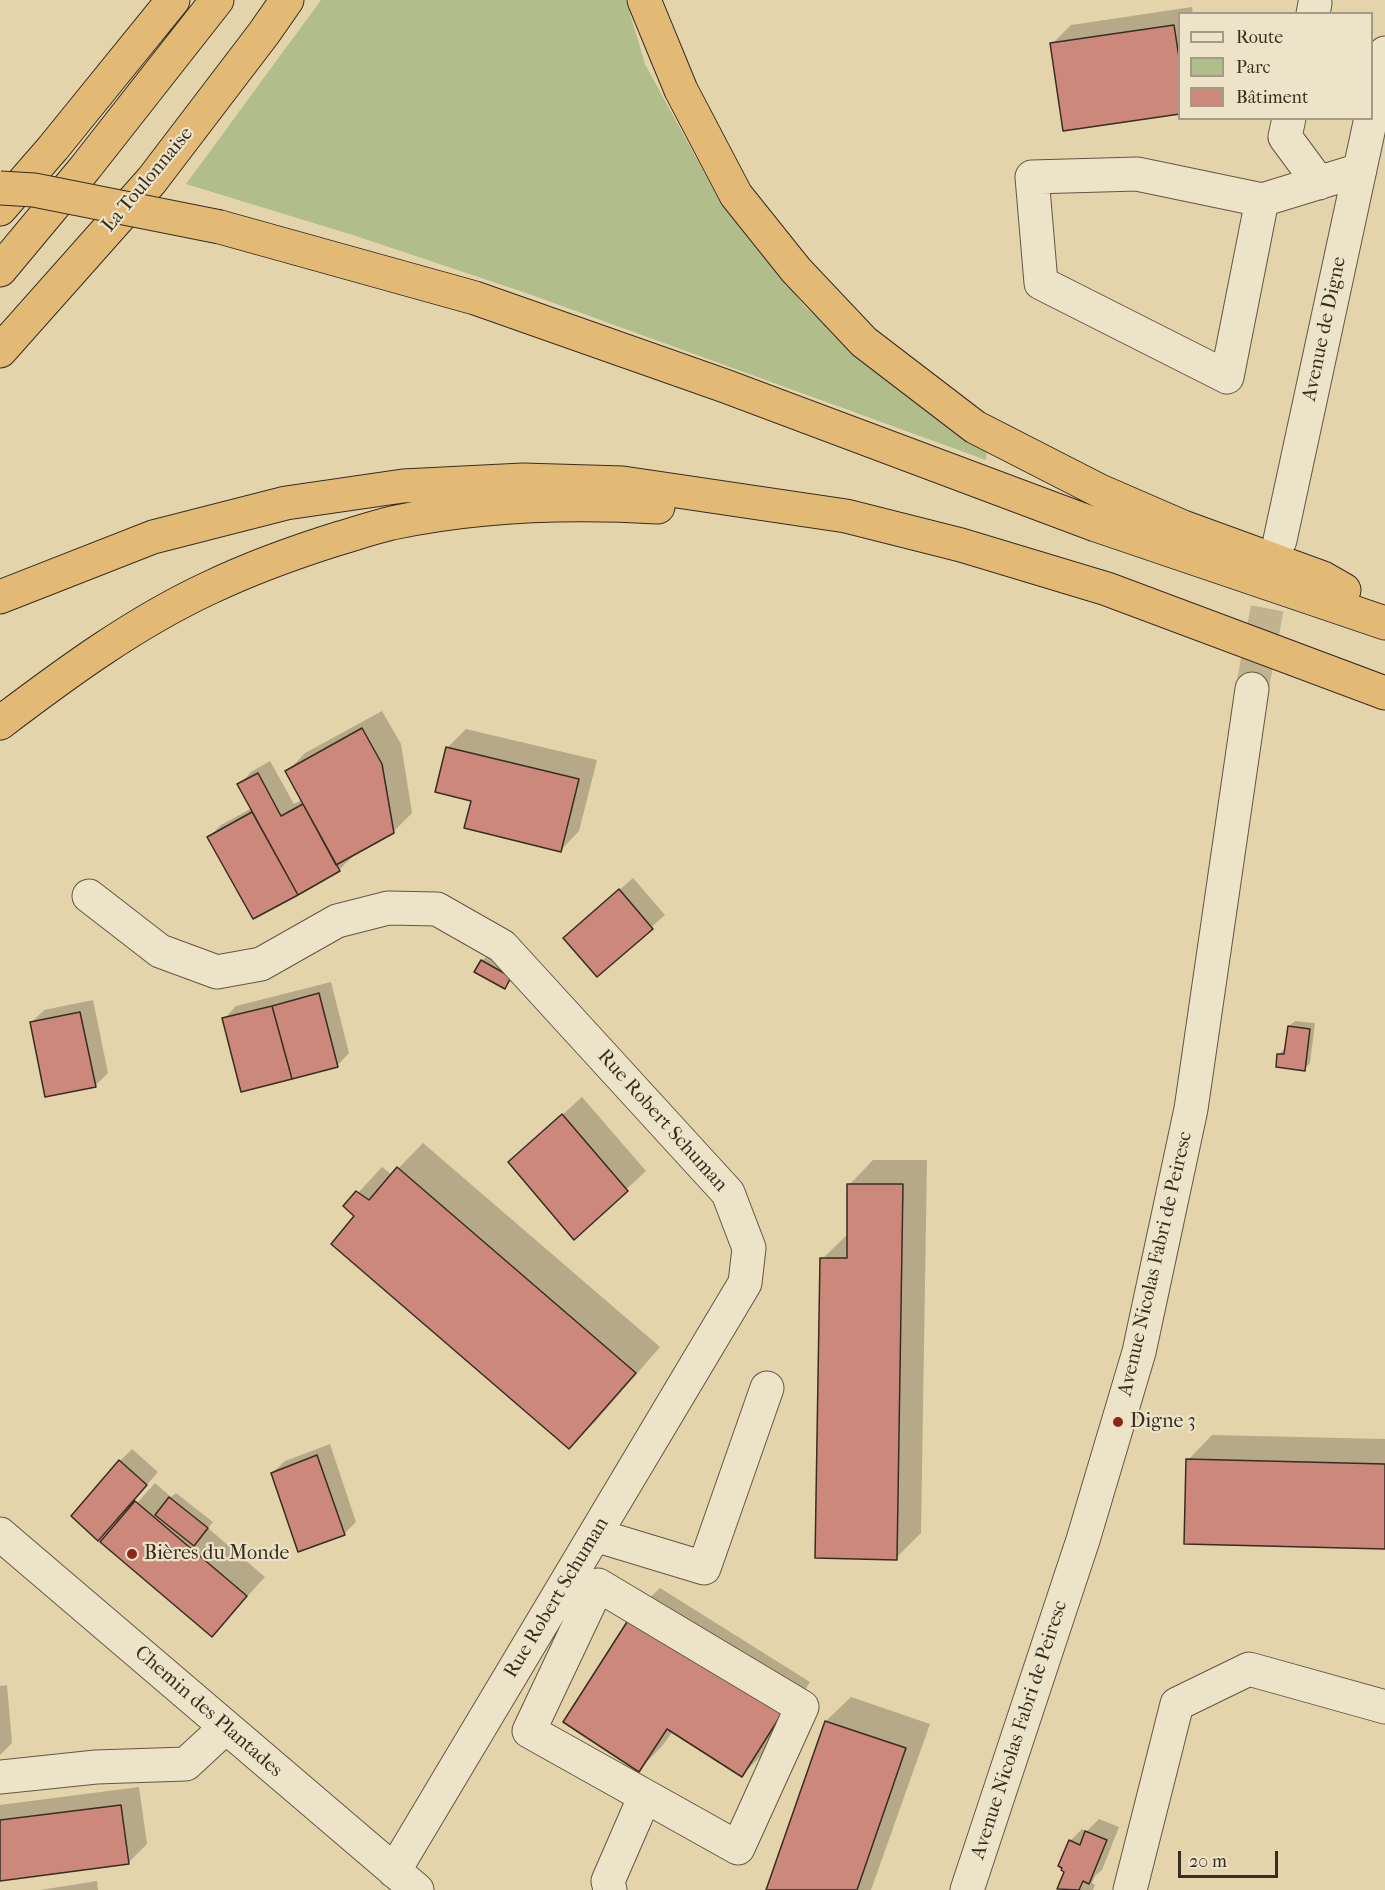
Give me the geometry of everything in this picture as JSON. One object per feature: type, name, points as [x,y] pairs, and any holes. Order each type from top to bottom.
[{"type":"highway","points":[[0,209],[53,148],[173,0]]},
{"type":"highway","points":[[0,270],[85,168],[217,0]]},
{"type":"highway","name":"La Toulonnaise","points":[[0,351],[152,180],[287,0]]},
{"type":"highway","points":[[644,0],[681,90],[736,195],[796,270],[864,342],[975,427],[1100,491],[1183,527],[1323,578],[1385,613]]},
{"type":"highway","points":[[0,188],[44,192],[220,227],[475,298],[725,386],[1096,525],[1385,623]]},
{"type":"highway","points":[[0,597],[153,537],[286,503],[402,486],[523,480],[623,483],[846,516],[961,545],[1107,589],[1385,693]]},
{"type":"highway","points":[[0,723],[61,676],[137,627],[208,588],[297,551],[391,523],[466,511],[631,505],[846,516]]},
{"type":"street","name":"Avenue de Digne","points":[[1373,108],[1385,53]]},
{"type":"street","points":[[1289,120],[1285,137],[1319,183]]},
{"type":"street","name":"Avenue de Digne","points":[[1280,540],[1370,120]]},
{"type":"street","points":[[1262,200],[1227,377],[1041,283],[1032,177],[1137,174],[1262,200],[1360,170]]},
{"type":"street","name":"Avenue Nicolas Fabri de Peiresc","points":[[967,1890],[1083,1540],[1139,1352],[1191,1110],[1252,689]]},
{"type":"street","name":"Rue Robert Schuman","points":[[89,896],[160,951],[218,972],[261,964],[338,921],[388,908],[437,909],[502,946],[728,1193],[749,1248],[745,1283],[595,1535],[406,1880]]},
{"type":"street","points":[[595,1535],[704,1568],[768,1388]]},
{"type":"street","name":"Chemin des Plantades","points":[[0,1534],[406,1880]]},
{"type":"street","points":[[598,1585],[802,1707],[738,1848],[645,1796],[529,1731],[598,1585]]},
{"type":"street","points":[[1130,1890],[1177,1704],[1250,1669],[1385,1707]]},
{"type":"street","points":[[0,1777],[96,1767],[186,1764],[226,1727]]},
{"type":"street","points":[[610,1890],[608,1881],[645,1796]]},
{"type":"green space","points":[[321,0],[626,0],[645,64],[719,200],[806,308],[987,450],[986,460],[529,294],[356,236],[186,184]]},
{"type":"building","points":[[1174,25],[1178,51],[1178,114],[1063,131],[1050,43]]},
{"type":"building","points":[[362,728],[382,764],[394,833],[336,865],[285,771]]},
{"type":"building","points":[[446,747],[579,779],[561,852],[464,828],[471,801],[435,792]]},
{"type":"building","points":[[258,773],[281,816],[303,804],[340,871],[298,895],[237,784]]},
{"type":"building","points":[[252,812],[298,895],[253,919],[207,837]]},
{"type":"building","points":[[619,889],[653,929],[597,977],[563,938]]},
{"type":"building","points":[[481,960],[511,977],[505,989],[474,972]]},
{"type":"building","points":[[319,993],[338,1067],[292,1079],[272,1006]]},
{"type":"building","points":[[272,1006],[292,1079],[241,1092],[222,1018]]},
{"type":"building","points":[[80,1012],[96,1087],[45,1097],[30,1022]]},
{"type":"building","points":[[1288,1026],[1310,1029],[1305,1071],[1276,1067],[1277,1054],[1284,1054]]},
{"type":"building","points":[[562,1114],[628,1191],[574,1240],[508,1162]]},
{"type":"building","points":[[397,1167],[636,1373],[569,1449],[331,1244],[354,1216],[343,1206],[356,1191],[369,1200]]},
{"type":"building","points":[[847,1184],[903,1184],[897,1560],[815,1558],[820,1258],[847,1258]]},
{"type":"building","points":[[317,1455],[345,1535],[298,1552],[271,1473]]},
{"type":"building","points":[[1186,1459],[1385,1464],[1385,1549],[1184,1544]]},
{"type":"building","points":[[119,1460],[147,1485],[98,1541],[71,1516]]},
{"type":"building","points":[[169,1497],[208,1528],[194,1546],[155,1515]]},
{"type":"building","points":[[135,1501],[247,1596],[212,1637],[100,1542]]},
{"type":"building","points":[[634,1611],[786,1707],[742,1777],[667,1729],[639,1772],[563,1722]]},
{"type":"building","points":[[825,1721],[906,1748],[857,1890],[766,1890]]},
{"type":"building","points":[[121,1805],[129,1864],[0,1881],[0,1820]]},
{"type":"building","points":[[1085,1831],[1107,1840],[1089,1884],[1083,1881],[1079,1890],[1057,1889],[1064,1872],[1058,1866],[1069,1840],[1080,1845]]},
{"type":"tunnel","points":[[1252,689],[1277,556]]},
{"type":"place","name":"Digne 3","points":[[1118,1422]]},
{"type":"place","name":"Bières du Monde","points":[[132,1554]]}]
